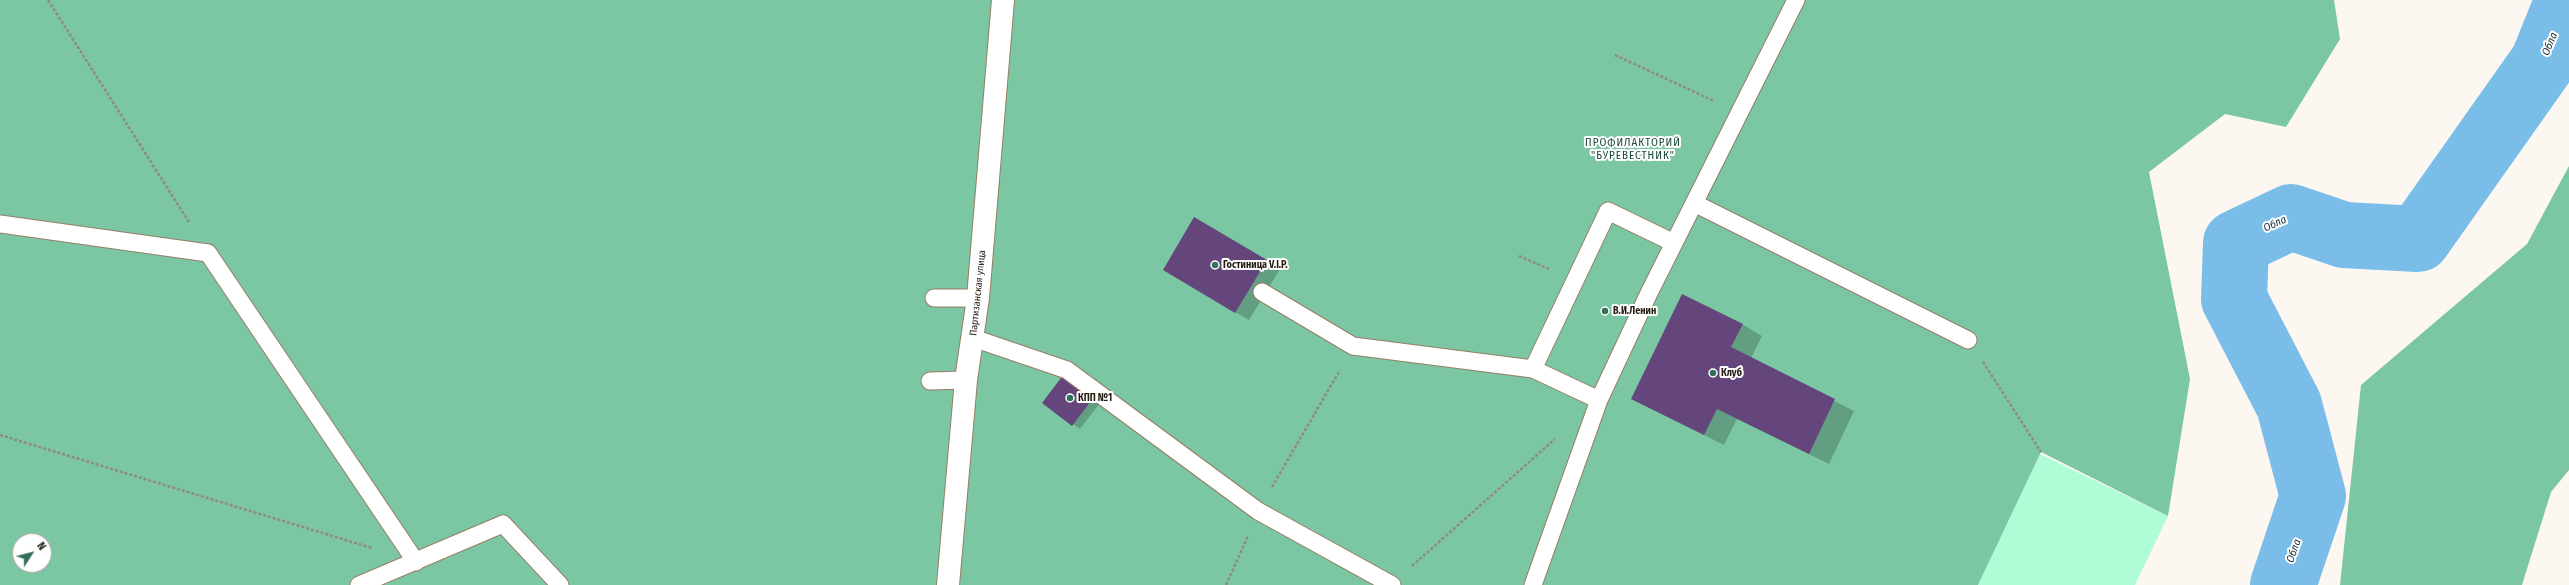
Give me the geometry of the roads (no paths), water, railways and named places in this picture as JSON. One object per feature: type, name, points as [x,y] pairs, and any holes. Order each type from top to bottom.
[{"type":"street","name":"Партизанская улица","points":[[948,585],[966,380],[978,298],[1002,0]]},
{"type":"lane","points":[[1533,585],[1599,400],[1674,243],[1796,0]]},
{"type":"lane","points":[[1694,203],[1968,340]]},
{"type":"lane","points":[[1533,369],[1608,211],[1674,243]]},
{"type":"lane","points":[[0,224],[208,253],[416,562]]},
{"type":"lane","points":[[1262,292],[1354,346],[1533,369],[1599,400]]},
{"type":"lane","points":[[934,298],[978,298]]},
{"type":"lane","points":[[973,338],[1067,370],[1258,511],[1392,585]]},
{"type":"lane","points":[[930,381],[966,380]]},
{"type":"lane","points":[[359,585],[503,524],[560,585]]},
{"type":"waterway","name":"Обла","points":[[2283,585],[2313,496],[2289,405],[2234,299],[2236,243],[2291,217],[2344,235],[2418,239],[2543,62],[2568,0]]},
{"type":"place","name":"Гостиница V.I.P.","points":[[1215,265]]},
{"type":"place","name":"В.И.Ленин","points":[[1605,311]]},
{"type":"place","name":"Клуб","points":[[1713,373]]},
{"type":"place","name":"КПП №1","points":[[1070,398]]},
{"type":"district","name":"ПРОФИЛАКТОРИЙ \"БУРЕВЕСТНИК\"","points":[[1633,149]]}]
